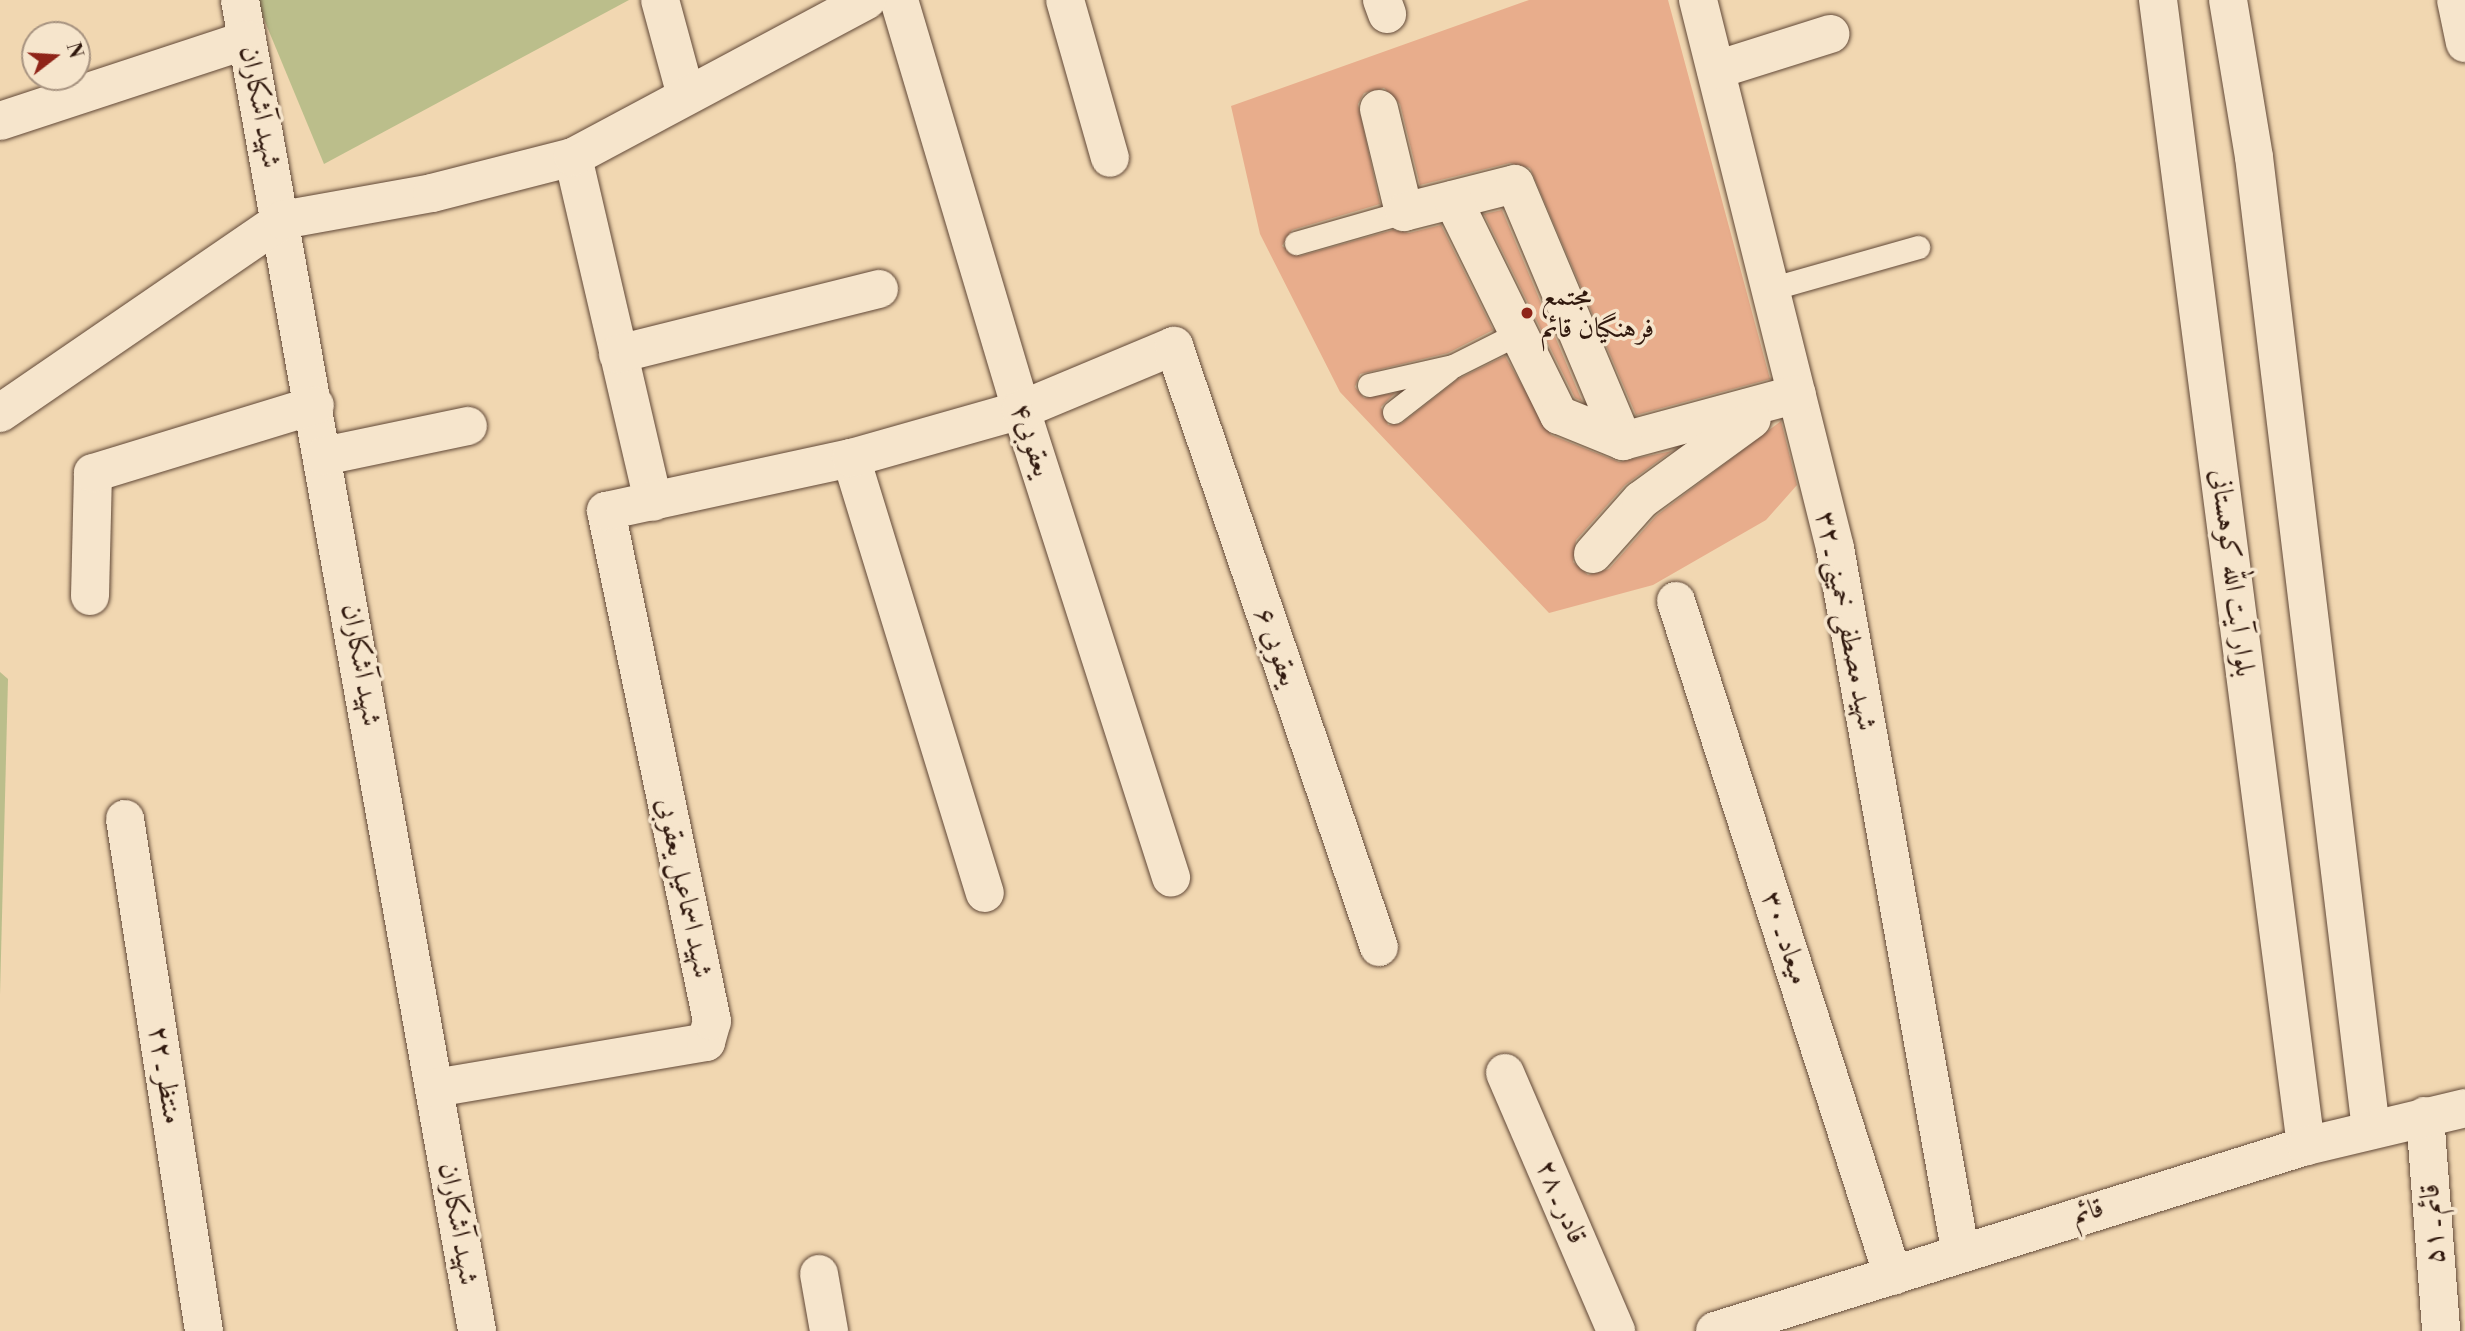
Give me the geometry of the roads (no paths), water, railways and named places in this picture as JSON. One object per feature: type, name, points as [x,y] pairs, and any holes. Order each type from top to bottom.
[{"type":"street","name":"شهید آشکاران","points":[[240,0],[315,405],[477,1331]]},
{"type":"street","points":[[660,0],[686,96]]},
{"type":"street","points":[[0,413],[282,220],[432,193],[573,156],[867,0]]},
{"type":"street","name":"یعقوبی۴","points":[[899,0],[1021,410],[1171,878]]},
{"type":"street","points":[[1065,0],[1110,158]]},
{"type":"street","name":"شهید مصطفی خمینی ـ ۳۲","points":[[1698,0],[1835,548],[1960,1250]]},
{"type":"street","name":"بلوار آیت الله کوهستانی","points":[[2158,0],[2306,1146]]},
{"type":"street","points":[[2228,0],[2254,157],[2371,1130]]},
{"type":"street","points":[[2456,0],[2465,43]]},
{"type":"street","points":[[1716,70],[1830,34]]},
{"type":"street","points":[[0,121],[247,40]]},
{"type":"street","points":[[1379,109],[1404,212],[1515,184],[1623,441]]},
{"type":"street","points":[[573,156],[653,502],[851,458],[1021,410]]},
{"type":"street","points":[[1453,200],[1559,415],[1623,441],[1797,394]]},
{"type":"street","points":[[618,354],[879,289]]},
{"type":"street","name":"یعقوبی ۶","points":[[1021,410],[1174,346],[1379,947]]},
{"type":"street","points":[[1593,554],[1641,500],[1724,434],[1797,394]]},
{"type":"street","points":[[90,596],[93,472],[315,405]]},
{"type":"street","points":[[324,456],[468,426]]},
{"type":"street","points":[[851,458],[985,892]]},
{"type":"street","name":"شهید اسماعیل یعقوبی","points":[[435,1088],[706,1042],[712,1021],[606,512],[653,502]]},
{"type":"street","name":"میعاد ـ ۳۰","points":[[1676,601],[1893,1276]]},
{"type":"street","name":"منتظر ـ ۲۲","points":[[125,819],[204,1331]]},
{"type":"street","name":"قادر ـ ۲۸","points":[[1505,1073],[1616,1331]]},
{"type":"street","name":"قائم","points":[[1715,1331],[1893,1276],[1960,1250],[2306,1146],[2465,1108]]},
{"type":"street","name":"قائم ـ ۵۱","points":[[2425,1116],[2441,1331]]},
{"type":"street","points":[[819,1274],[829,1331]]},
{"type":"lane","points":[[1296,243],[1404,212]]},
{"type":"lane","points":[[1770,289],[1918,247]]},
{"type":"lane","points":[[1394,412],[1453,366],[1519,333]]},
{"type":"lane","points":[[1369,384],[1453,366]]},
{"type":"place","name":"مجتمع فرهنگیان قائم","points":[[1527,313]]}]
